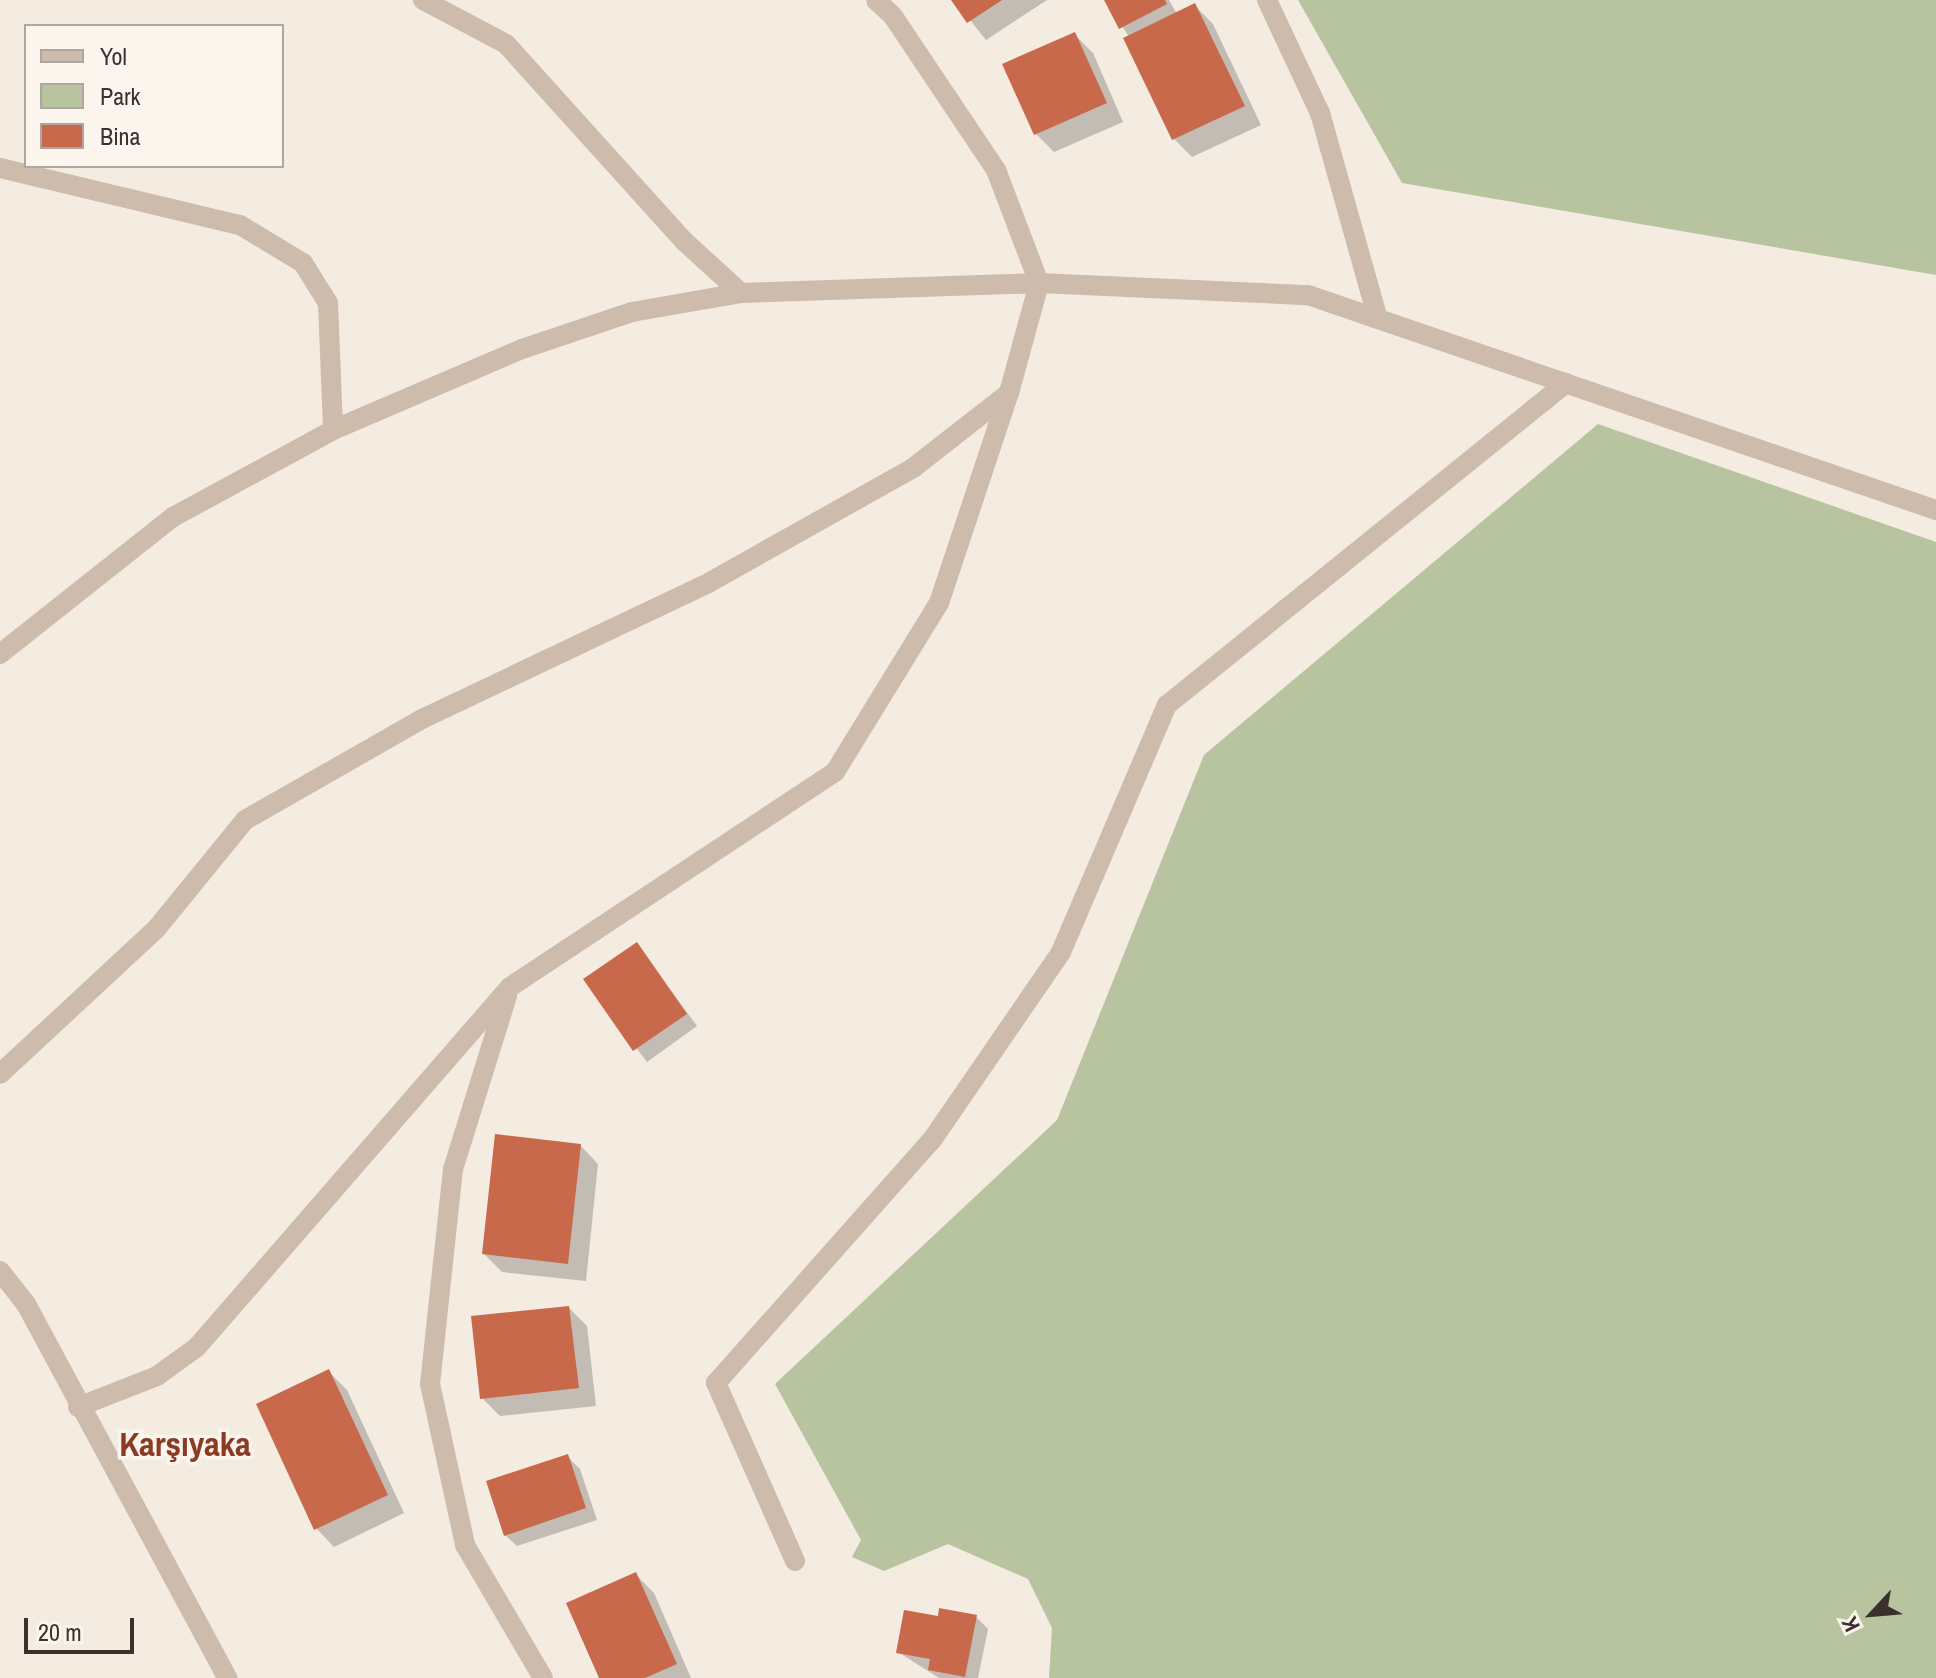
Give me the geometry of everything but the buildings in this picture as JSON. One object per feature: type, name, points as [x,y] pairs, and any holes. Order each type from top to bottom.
[{"type":"street","points":[[423,0],[506,44],[685,242],[741,293]]},
{"type":"street","points":[[78,1407],[157,1376],[197,1347],[510,987],[835,772],[939,603],[1009,393],[1039,283],[996,170],[893,16],[876,0]]},
{"type":"street","points":[[1267,0],[1320,113],[1378,319]]},
{"type":"street","points":[[0,168],[240,225],[303,263],[328,303],[333,430]]},
{"type":"street","points":[[0,654],[173,517],[333,430],[522,349],[632,312],[741,293],[1039,283],[1308,295],[1936,510]]},
{"type":"street","points":[[795,1561],[716,1383],[932,1140],[1061,952],[1167,705],[1566,383]]},
{"type":"street","points":[[0,1074],[157,928],[245,820],[422,719],[710,582],[832,514],[913,468],[1009,393]]},
{"type":"street","points":[[510,987],[453,1169],[430,1384],[465,1545],[543,1678]]},
{"type":"street","points":[[0,1271],[26,1304],[78,1407],[227,1678]]},
{"type":"green space","points":[[1298,0],[1936,0],[1936,275],[1402,183]]},
{"type":"green space","points":[[1598,424],[1936,542],[1936,1678],[1049,1678],[1052,1628],[1028,1579],[948,1544],[884,1571],[852,1557],[861,1540],[775,1384],[1057,1120],[1204,755]]},
{"type":"district","name":"Karşıyaka","points":[[185,1445]]}]
